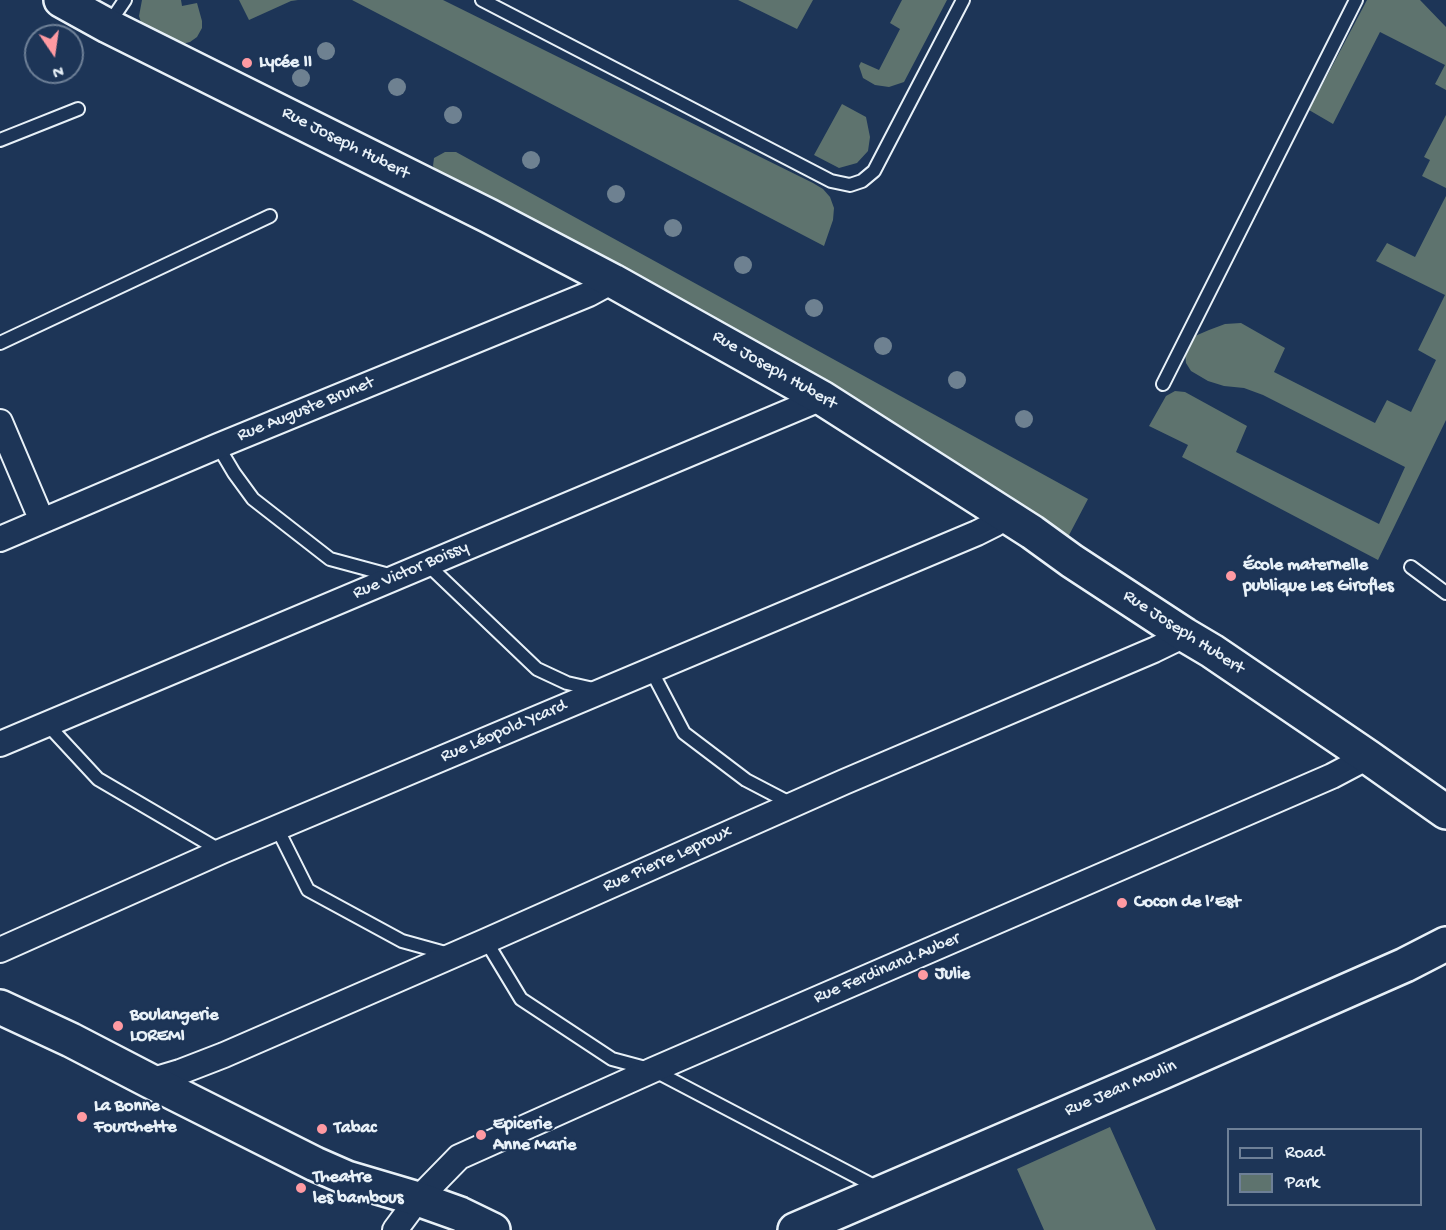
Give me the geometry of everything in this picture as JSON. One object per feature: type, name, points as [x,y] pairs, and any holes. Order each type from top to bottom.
[{"type":"street","name":"Rue Joseph Hubert","points":[[61,0],[116,13],[479,211],[613,281],[822,398],[1222,657],[1446,812]]},
{"type":"street","name":"Rue Auguste Brunet","points":[[0,539],[218,446],[589,294],[613,281]]},
{"type":"street","name":"Rue Victor Boissy","points":[[6,738],[47,724],[822,398]]},
{"type":"street","points":[[0,422],[42,521]]},
{"type":"street","name":"Rue Léopold Ycard","points":[[0,950],[222,851],[977,533],[995,524],[994,509]]},
{"type":"street","name":"Rue Pierre Leproux","points":[[150,1081],[224,1055],[793,804],[1185,635]]},
{"type":"street","name":"Rue Ferdinand Auber","points":[[395,1230],[418,1199],[459,1157],[1332,776],[1368,757]]},
{"type":"street","name":"Rue Jean Moulin","points":[[795,1230],[1182,1064],[1405,965],[1446,944]]},
{"type":"street","points":[[0,986],[49,1016],[71,1040]]},
{"type":"street","points":[[0,1007],[71,1040],[315,1164],[347,1178],[460,1214],[493,1230]]},
{"type":"street","points":[[418,1199],[437,1230]]},
{"type":"lane","points":[[482,0],[831,180],[850,185],[862,181],[874,171],[963,0]]},
{"type":"lane","points":[[1163,384],[1356,0]]},
{"type":"lane","points":[[0,140],[78,109]]},
{"type":"lane","points":[[0,343],[270,216]]},
{"type":"lane","points":[[218,446],[253,499],[330,558],[397,577]]},
{"type":"lane","points":[[427,564],[537,669],[567,683],[602,690]]},
{"type":"lane","points":[[1411,567],[1446,593]]},
{"type":"lane","points":[[651,670],[684,733],[746,780],[793,804]]},
{"type":"lane","points":[[47,724],[98,779],[222,851]]},
{"type":"lane","points":[[277,828],[308,890],[402,941],[453,955]]},
{"type":"lane","points":[[486,941],[520,999],[612,1059],[653,1071],[884,1191]]},
{"type":"green space","points":[[142,0],[181,0],[182,6],[197,3],[202,28],[197,37],[190,42],[178,45],[144,32],[139,16]]},
{"type":"green space","points":[[239,0],[298,0],[249,20]]},
{"type":"green space","points":[[352,0],[443,0],[813,183],[830,197],[834,208],[833,220],[824,246]]},
{"type":"green space","points":[[738,0],[813,0],[797,29]]},
{"type":"green space","points":[[902,0],[947,0],[904,82],[889,87],[875,85],[863,78],[859,66],[861,62],[879,70],[900,29],[890,23]]},
{"type":"green space","points":[[1367,0],[1420,0],[1446,27],[1446,90],[1435,84],[1445,65],[1380,32],[1333,124],[1309,110]]},
{"type":"green space","points":[[842,104],[866,117],[870,137],[868,151],[857,163],[839,168],[814,155]]},
{"type":"green space","points":[[1446,115],[1446,188],[1422,176],[1430,160],[1424,157]]},
{"type":"green space","points":[[445,152],[456,152],[1088,499],[1068,537],[439,175],[433,166],[434,158]]},
{"type":"green space","points":[[1446,196],[1446,420],[1378,560],[1182,457],[1188,445],[1149,426],[1166,396],[1175,391],[1185,392],[1247,426],[1236,452],[1379,524],[1405,467],[1263,395],[1244,388],[1224,386],[1208,381],[1191,371],[1186,363],[1185,353],[1195,336],[1225,324],[1241,323],[1285,348],[1274,372],[1375,423],[1387,400],[1411,412],[1436,360],[1418,350],[1445,295],[1376,261],[1387,243],[1415,257]]},
{"type":"green space","points":[[1110,1127],[1156,1230],[1044,1230],[1017,1169]]},
{"type":"place","name":"Lycée II","points":[[247,63]]},
{"type":"place","name":"École maternelle publique Les Girofles","points":[[1231,576]]},
{"type":"place","name":"Cocon de l’Est","points":[[1122,903]]},
{"type":"place","name":"Julie","points":[[923,975]]},
{"type":"place","name":"Boulangerie LOREMI","points":[[118,1026]]},
{"type":"place","name":"La Bonne Fourchette","points":[[82,1117]]},
{"type":"place","name":"Tabac","points":[[322,1129]]},
{"type":"place","name":"Epicerie Anne Marie","points":[[481,1135]]},
{"type":"place","name":"Theatre les bambous","points":[[301,1188]]}]
